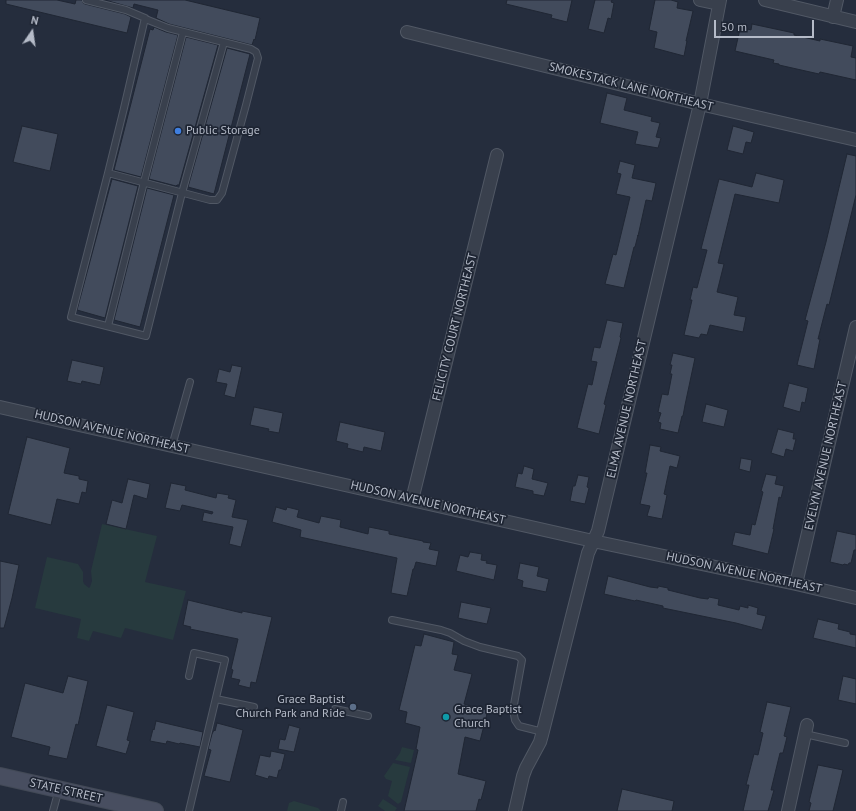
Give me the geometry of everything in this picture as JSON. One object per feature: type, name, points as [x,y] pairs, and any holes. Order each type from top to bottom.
[{"type":"main road","name":"STATE STREET","points":[[1,778],[59,789],[154,811]]},
{"type":"street","points":[[700,0],[719,2]]},
{"type":"street","points":[[765,0],[856,22]]},
{"type":"street","points":[[833,17],[837,0]]},
{"type":"street","name":"ELMA AVENUE NORTHEAST","points":[[515,811],[523,776],[540,742],[543,732],[588,553],[598,531],[700,104],[719,2]]},
{"type":"street","name":"SMOKESTACK LANE NORTHEAST","points":[[407,32],[700,104],[856,140]]},
{"type":"street","name":"FELICITY COURT NORTHEAST","points":[[412,500],[497,155]]},
{"type":"street","name":"EVELYN AVENUE NORTHEAST","points":[[796,584],[856,327]]},
{"type":"street","name":"HUDSON AVENUE NORTHEAST","points":[[0,407],[593,541],[856,598]]},
{"type":"street","points":[[788,811],[806,730]]},
{"type":"lane","points":[[86,0],[126,10],[168,28],[251,49],[256,52],[258,58],[222,193],[217,200],[210,200],[182,193],[108,172]]},
{"type":"lane","points":[[144,18],[124,108],[71,317],[146,336],[182,193],[224,42]]},
{"type":"lane","points":[[108,326],[183,32]]},
{"type":"lane","points":[[172,446],[190,382]]},
{"type":"lane","points":[[392,620],[441,630],[480,647],[518,656],[522,660],[514,710],[515,720],[519,726],[543,732]]},
{"type":"lane","points":[[189,676],[194,653],[225,660],[189,811]]},
{"type":"lane","points":[[216,699],[254,708]]},
{"type":"lane","points":[[336,709],[368,716]]},
{"type":"lane","points":[[806,730],[845,743]]},
{"type":"lane","points":[[53,811],[59,789]]},
{"type":"lane","points":[[341,811],[343,802]]},
{"type":"green space","points":[[102,524],[157,536],[145,582],[186,591],[173,640],[125,628],[121,638],[93,631],[89,641],[77,638],[81,619],[35,608],[47,557],[78,564],[83,572],[84,584],[89,588],[90,587],[92,581],[91,571]]},
{"type":"green space","points":[[402,747],[414,750],[411,763],[395,760]]},
{"type":"green space","points":[[393,763],[410,767],[401,802],[398,804],[388,796],[392,781],[386,779],[384,776]]},
{"type":"green space","points":[[383,799],[397,808],[395,811],[385,811],[378,806]]},
{"type":"green space","points":[[294,801],[318,808],[321,811],[287,811],[289,803]]},
{"type":"building","points":[[6,0],[57,0],[75,4],[76,0],[82,0],[85,4],[125,14],[131,17],[127,33],[6,4]]},
{"type":"building","points":[[105,0],[185,0],[260,18],[255,40],[254,39],[252,45],[169,24],[156,18],[158,10],[134,4],[133,8]]},
{"type":"building","points":[[507,0],[572,0],[567,22],[551,18],[552,15],[506,4]]},
{"type":"building","points":[[595,0],[612,0],[611,2],[614,3],[611,19],[608,18],[604,33],[588,29]]},
{"type":"building","points":[[655,0],[671,0],[678,2],[677,8],[693,11],[684,56],[654,48],[657,32],[649,30]]},
{"type":"building","points":[[752,24],[794,33],[794,35],[820,41],[820,39],[853,46],[851,57],[856,58],[856,80],[779,65],[773,63],[774,60],[735,51],[740,29],[751,30]]},
{"type":"building","points":[[154,27],[178,35],[141,177],[114,170],[150,29],[153,30]]},
{"type":"building","points":[[186,37],[218,45],[179,185],[176,186],[149,179]]},
{"type":"building","points":[[227,48],[250,54],[214,194],[188,187]]},
{"type":"building","points":[[607,93],[627,98],[624,110],[652,117],[651,121],[660,123],[656,137],[661,138],[658,148],[635,144],[638,132],[600,123]]},
{"type":"building","points":[[22,126],[58,134],[50,171],[13,162]]},
{"type":"building","points":[[733,126],[754,132],[751,143],[746,142],[743,154],[727,150]]},
{"type":"building","points":[[847,154],[856,156],[856,195],[829,305],[827,304],[818,339],[820,339],[814,369],[797,365],[808,321],[805,320],[826,242]]},
{"type":"building","points":[[620,161],[635,165],[632,178],[656,183],[652,201],[646,200],[624,288],[605,284],[613,254],[616,255],[630,197],[616,194],[621,174],[617,173]]},
{"type":"building","points":[[756,173],[784,180],[779,203],[735,194],[718,263],[724,264],[717,292],[738,297],[734,315],[746,317],[743,332],[710,325],[707,335],[701,334],[699,338],[684,335],[692,300],[690,300],[693,287],[697,288],[707,250],[701,249],[719,179],[752,187]]},
{"type":"building","points":[[112,179],[138,186],[105,318],[77,310]]},
{"type":"building","points":[[147,188],[174,195],[140,327],[114,320]]},
{"type":"building","points":[[607,320],[623,323],[621,338],[604,404],[606,405],[599,434],[577,428],[588,384],[592,385],[597,362],[591,361],[594,347],[600,348]]},
{"type":"building","points":[[673,353],[695,358],[678,433],[660,429],[661,423],[658,422],[661,413],[658,412],[662,394],[668,395],[672,374],[670,374],[672,365],[670,365]]},
{"type":"building","points":[[72,360],[104,367],[100,385],[82,381],[81,384],[67,381]]},
{"type":"building","points":[[232,365],[242,367],[235,398],[224,395],[227,384],[216,382],[219,369],[230,372]]},
{"type":"building","points":[[789,383],[808,388],[805,403],[802,402],[800,412],[783,407]]},
{"type":"building","points":[[706,404],[728,410],[724,427],[702,422]]},
{"type":"building","points":[[254,407],[283,413],[279,433],[250,425]]},
{"type":"building","points":[[340,422],[385,432],[381,451],[364,447],[363,452],[347,448],[348,444],[336,441]]},
{"type":"building","points":[[778,429],[794,433],[793,439],[796,439],[793,451],[786,449],[784,457],[771,453]]},
{"type":"building","points":[[27,437],[70,448],[64,473],[79,476],[79,479],[88,481],[86,493],[82,492],[79,504],[57,499],[51,525],[8,514]]},
{"type":"building","points":[[650,445],[661,447],[660,451],[680,456],[677,468],[670,466],[664,494],[667,495],[662,519],[647,516],[650,506],[640,504],[647,473],[645,473]]},
{"type":"building","points":[[741,458],[752,460],[750,472],[739,469]]},
{"type":"building","points":[[524,466],[534,469],[532,479],[548,483],[544,496],[533,494],[533,491],[515,487],[518,473],[522,474]]},
{"type":"building","points":[[766,474],[777,476],[775,484],[784,486],[781,498],[779,497],[768,554],[732,545],[735,532],[750,535],[752,524],[755,525],[763,492],[761,491]]},
{"type":"building","points":[[578,475],[589,477],[587,487],[589,488],[585,504],[570,501],[573,486],[575,486]]},
{"type":"building","points":[[128,479],[150,484],[147,499],[134,495],[126,529],[106,524],[112,500],[122,503]]},
{"type":"building","points":[[171,483],[186,486],[185,490],[216,498],[217,493],[229,495],[228,498],[236,500],[232,517],[248,520],[241,547],[229,544],[233,527],[202,521],[204,512],[212,514],[213,512],[182,505],[180,511],[165,508]]},
{"type":"building","points":[[276,507],[286,510],[287,507],[299,510],[297,517],[319,523],[321,516],[341,520],[340,527],[368,534],[369,527],[389,531],[389,534],[431,543],[429,549],[439,551],[436,566],[416,562],[407,596],[391,593],[397,558],[300,537],[301,530],[272,522]]},
{"type":"building","points":[[837,531],[856,535],[856,550],[854,550],[851,563],[848,565],[830,562]]},
{"type":"building","points":[[470,552],[482,554],[481,560],[487,561],[486,563],[497,565],[494,580],[456,571],[460,555],[468,557]]},
{"type":"building","points":[[0,561],[19,565],[4,628],[0,628]]},
{"type":"building","points":[[520,563],[539,567],[537,576],[549,579],[546,592],[522,587],[523,581],[517,579]]},
{"type":"building","points":[[608,576],[650,587],[658,588],[658,586],[668,588],[668,590],[700,598],[708,599],[709,597],[719,599],[718,605],[739,610],[740,606],[748,608],[748,605],[758,608],[757,614],[766,616],[762,630],[663,608],[663,606],[604,594]]},
{"type":"building","points":[[188,600],[242,613],[242,611],[272,617],[256,683],[251,682],[250,688],[238,685],[240,680],[231,678],[233,670],[231,669],[238,639],[190,629],[191,627],[183,625]]},
{"type":"building","points":[[461,602],[491,608],[487,624],[458,618]]},
{"type":"building","points":[[818,619],[839,624],[838,629],[856,635],[856,648],[813,638]]},
{"type":"building","name":"Grace Baptist Church","points":[[424,634],[454,642],[452,654],[458,655],[454,670],[472,674],[464,704],[488,710],[480,741],[465,737],[458,774],[486,781],[481,800],[479,799],[476,811],[404,811],[418,750],[416,749],[420,727],[405,723],[407,712],[399,710],[415,645],[421,646]]},
{"type":"building","points":[[68,676],[88,681],[78,725],[76,724],[67,759],[48,755],[50,747],[11,737],[25,683],[63,693]]},
{"type":"building","points":[[843,676],[856,679],[856,704],[838,700]]},
{"type":"building","points":[[767,702],[791,707],[784,736],[787,737],[783,753],[780,753],[771,790],[774,790],[768,811],[743,811],[749,785],[746,785],[754,754],[758,755],[763,733],[760,732]]},
{"type":"building","points":[[107,705],[134,712],[127,740],[130,741],[126,754],[96,746]]},
{"type":"building","points":[[156,721],[203,732],[200,747],[167,741],[166,744],[150,741]]},
{"type":"building","points":[[217,723],[243,730],[230,782],[204,776],[211,750],[208,749]]},
{"type":"building","points":[[289,725],[300,728],[294,752],[278,749],[280,739],[285,740]]},
{"type":"building","points":[[271,751],[285,754],[281,770],[279,770],[277,778],[269,776],[268,779],[255,775],[260,755],[270,757]]},
{"type":"building","points":[[818,765],[843,770],[833,811],[809,811],[811,803],[809,802]]},
{"type":"building","points":[[622,789],[674,801],[672,811],[617,811]]},
{"type":"place","name":"Public Storage","points":[[178,131]]},
{"type":"place","name":"Grace Baptist Church Park and Ride","points":[[353,707]]},
{"type":"place","name":"Grace Baptist Church","points":[[446,717]]}]
